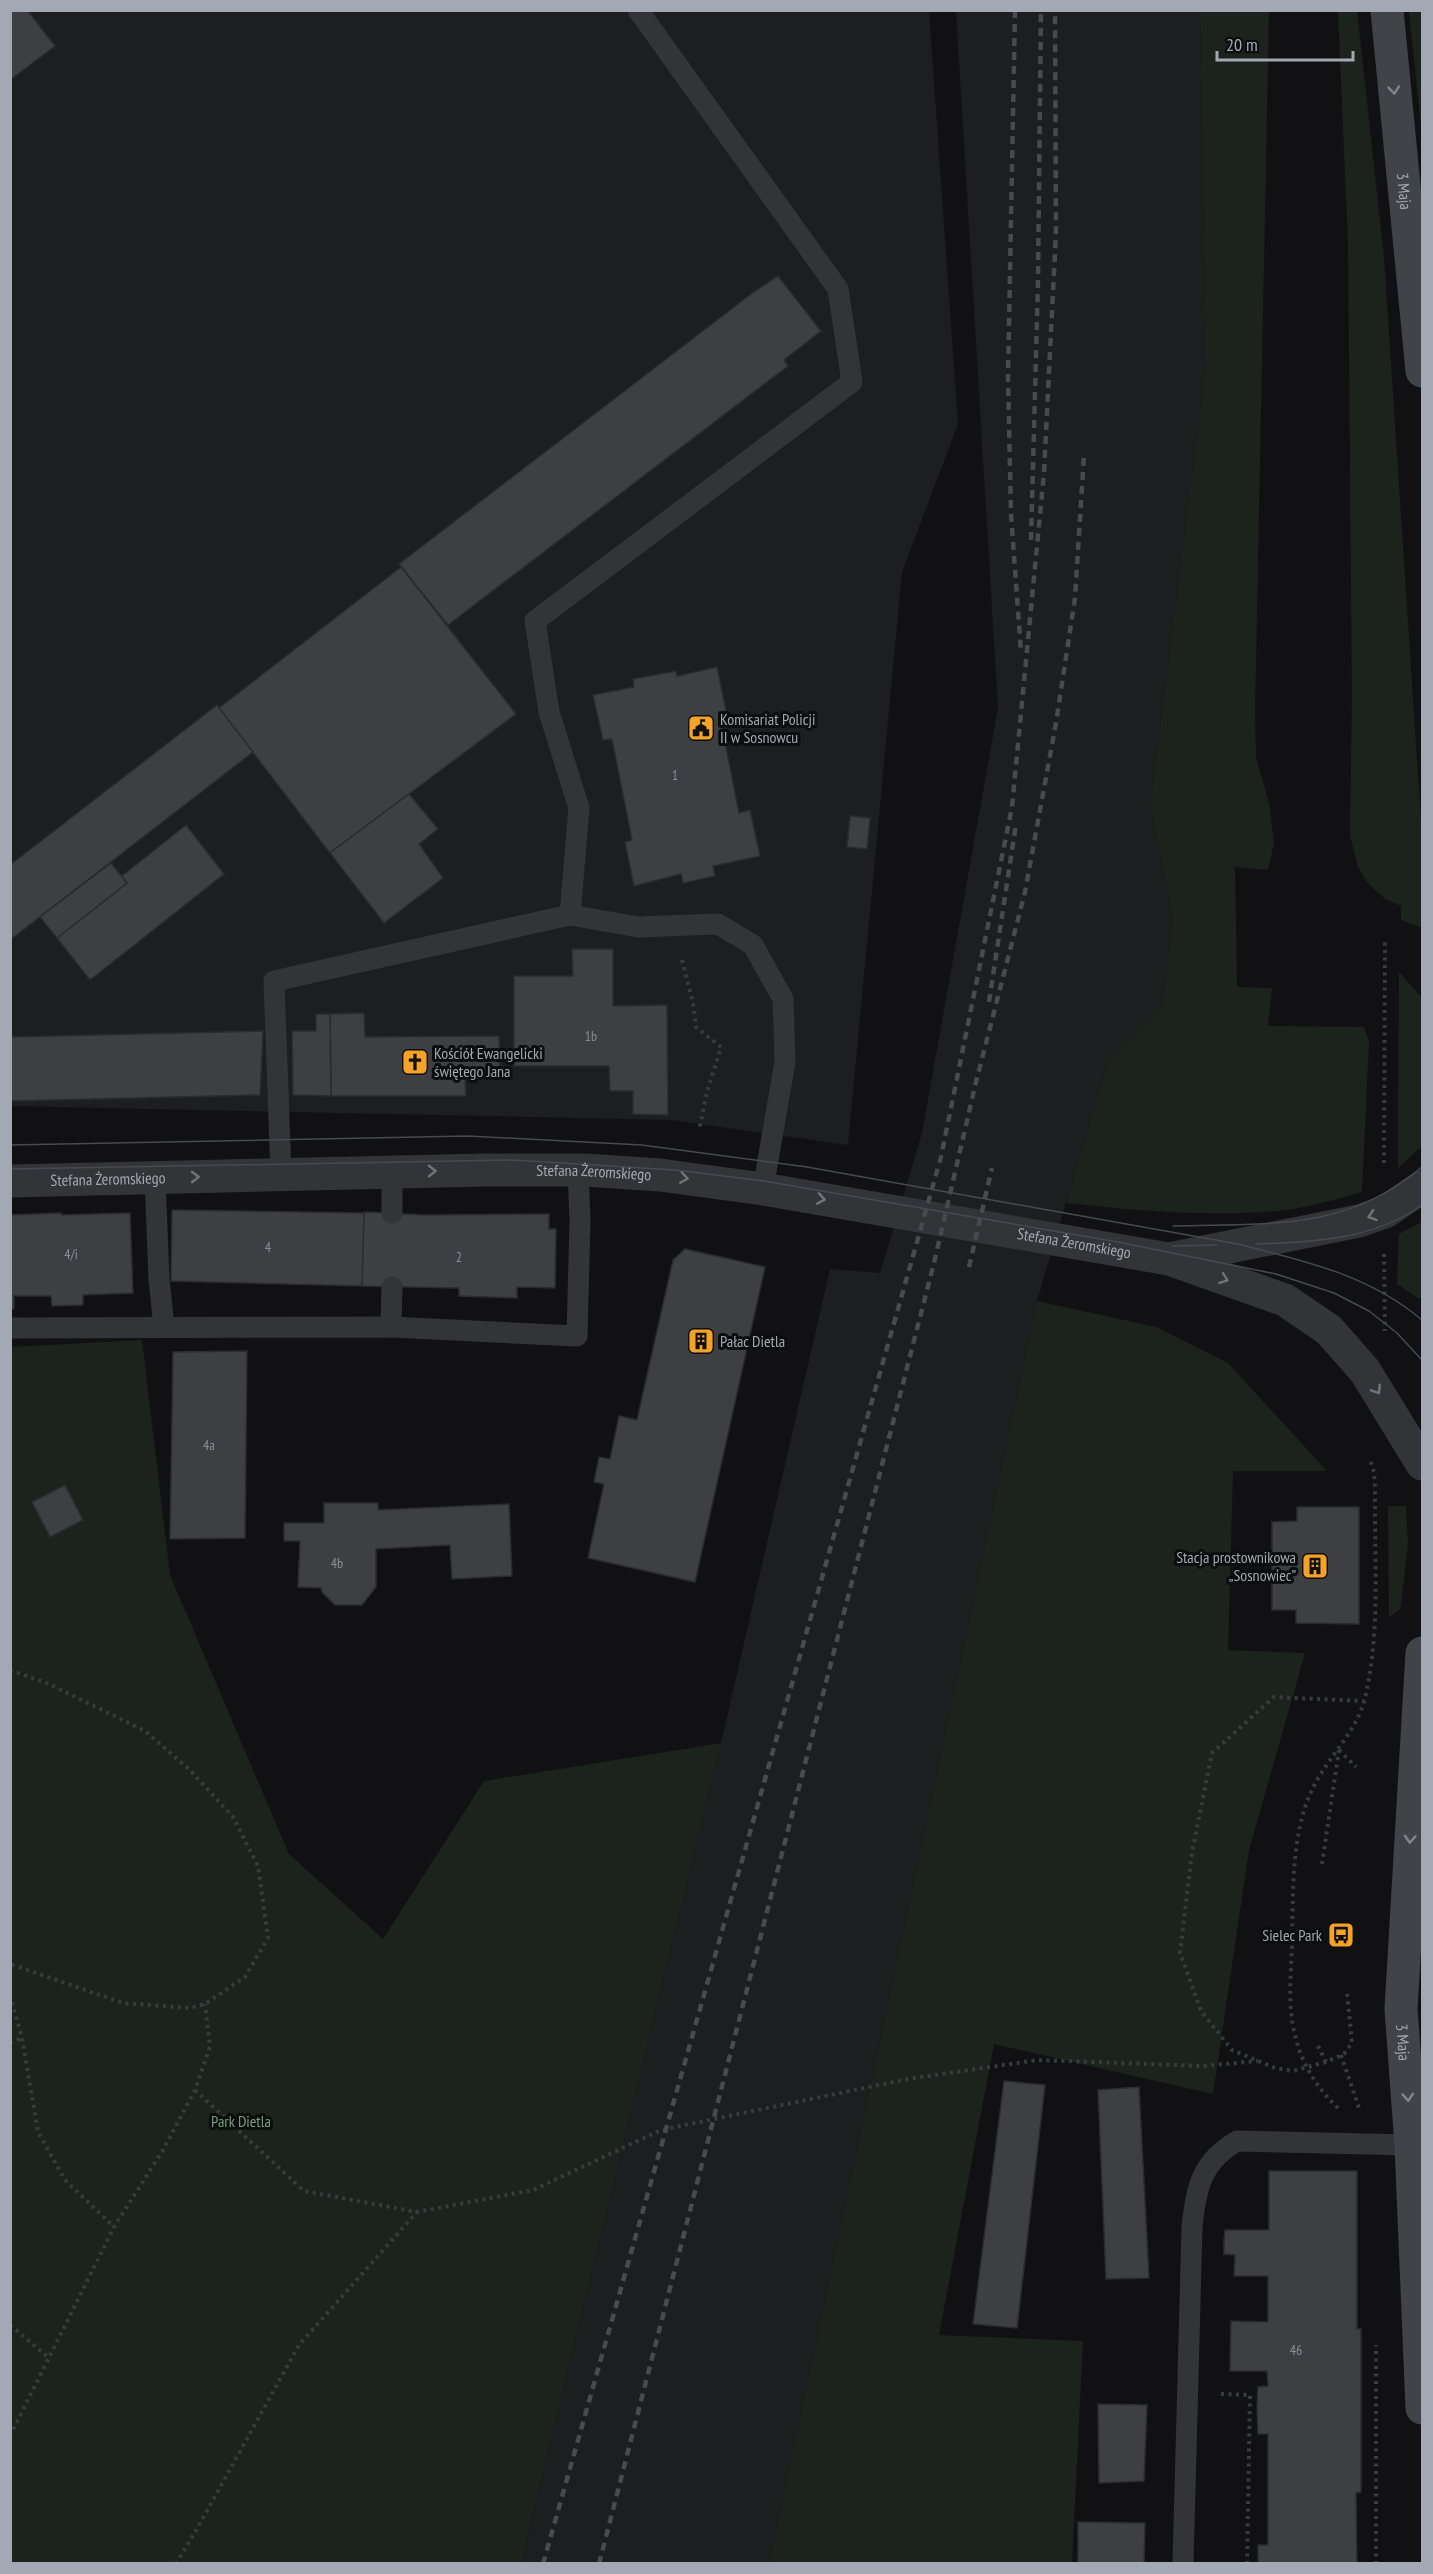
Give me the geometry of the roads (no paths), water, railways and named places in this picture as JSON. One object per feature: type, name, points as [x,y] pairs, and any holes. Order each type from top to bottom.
[{"type":"main road","name":"3 Maja","points":[[1387,10],[1422,371]]},
{"type":"main road","name":"3 Maja","points":[[1422,1668],[1401,2009],[1411,2145],[1422,2408]]},
{"type":"street","name":"Stefana Żeromskiego","points":[[10,1181],[578,1170],[660,1175],[763,1189],[1169,1259],[1285,1300],[1329,1330],[1365,1371],[1422,1464]]},
{"type":"street","name":"Stefana Żeromskiego","points":[[1169,1259],[1359,1221],[1385,1212],[1422,1187]]},
{"type":"lane","points":[[570,915],[579,808],[549,712],[535,621],[852,382],[838,289],[638,10]]},
{"type":"lane","points":[[281,1175],[274,981],[570,915],[638,927],[718,924],[753,945],[783,999],[785,1062],[763,1189]]},
{"type":"lane","points":[[10,1328],[391,1327],[577,1336],[580,1221],[578,1170]]},
{"type":"lane","points":[[392,1172],[392,1213]]},
{"type":"lane","points":[[154,1178],[164,1327]]},
{"type":"lane","points":[[391,1327],[392,1287]]},
{"type":"lane","points":[[1183,2564],[1192,2228],[1195,2200],[1206,2167],[1221,2151],[1237,2141],[1411,2145]]},
{"type":"tram line","points":[[10,1145],[468,1136],[642,1145],[807,1167],[1238,1244],[1312,1264],[1358,1281],[1402,1305],[1422,1320]]},
{"type":"tram line","points":[[10,1169],[512,1160],[675,1170],[764,1181],[1118,1242],[1276,1274],[1334,1293],[1369,1311],[1397,1333],[1422,1360]]},
{"type":"tram line","points":[[1173,1226],[1273,1223],[1304,1220],[1335,1213],[1364,1203],[1393,1188],[1422,1167]]},
{"type":"tram line","points":[[1256,1244],[1342,1237],[1384,1226],[1422,1205]]},
{"type":"tram line","points":[[1172,1246],[1217,1245]]},
{"type":"railway","points":[[1015,10],[1008,378],[1011,514],[1021,652]]},
{"type":"railway","points":[[1031,540],[1038,281],[1041,10]]},
{"type":"railway","points":[[543,2564],[941,1157],[1012,807],[1044,473],[1056,232],[1055,10]]},
{"type":"railway","points":[[599,2564],[934,1263],[976,1082],[1025,892],[1056,723],[1075,598],[1084,455]]},
{"type":"railway","points":[[989,1002],[1016,824]]},
{"type":"railway","points":[[969,1267],[992,1168]]},
{"type":"place","name":"Komisariat Policji II w Sosnowcu","points":[[701,728]]},
{"type":"place","name":"Kościół Ewangelicki świętego Jana","points":[[415,1062]]},
{"type":"place","name":"Pałac Dietla","points":[[701,1341]]},
{"type":"place","name":"Stacja prostownikowa „Sosnowiec”","points":[[1315,1566]]},
{"type":"place","name":"Sielec Park","points":[[1341,1935]]},
{"type":"park label","name":"Park Dietla","points":[[241,2121]]}]
